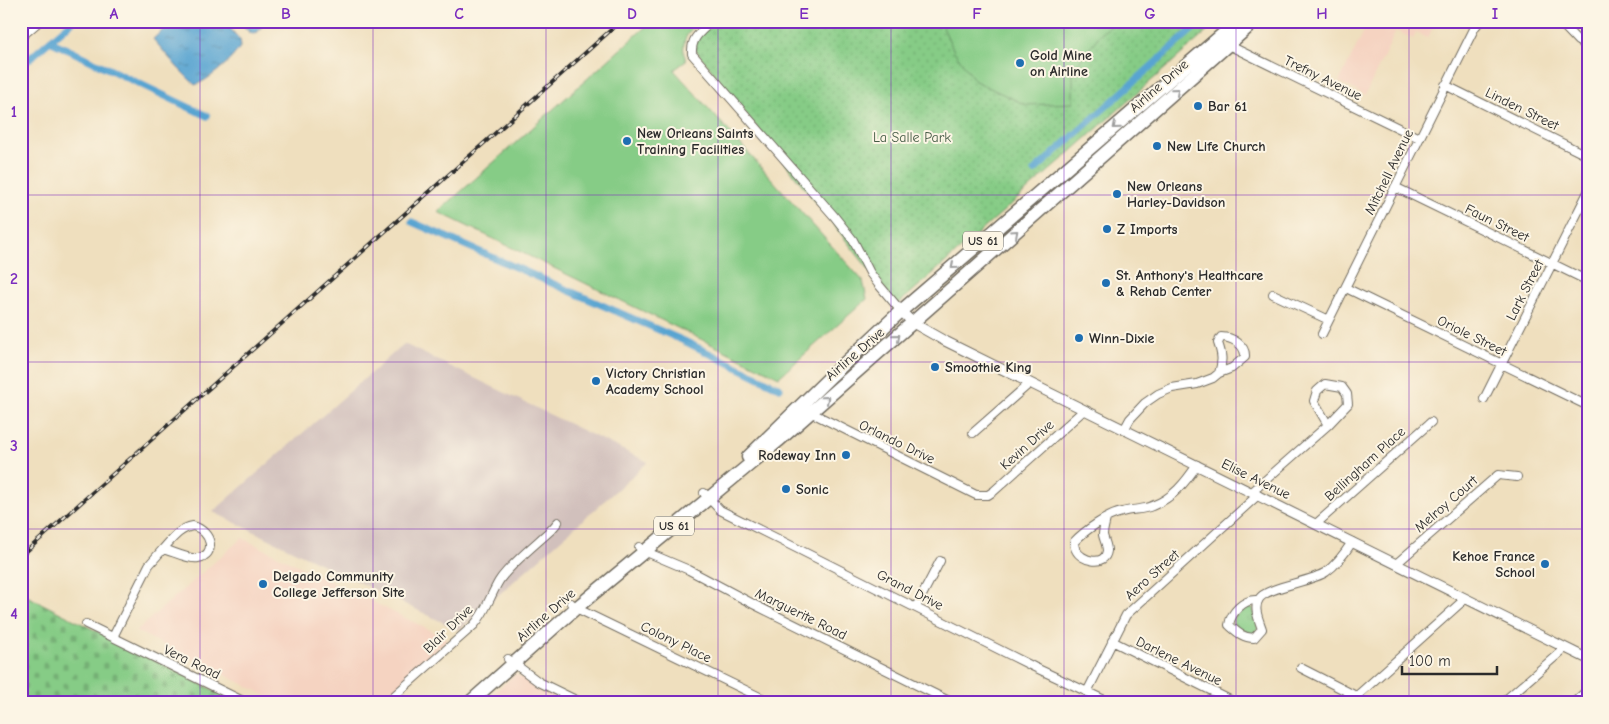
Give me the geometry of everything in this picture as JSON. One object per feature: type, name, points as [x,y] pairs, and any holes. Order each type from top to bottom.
[{"type":"highway","points":[[21,33],[35,21]]},
{"type":"highway","name":"Airline Drive","points":[[458,703],[641,549],[706,496],[763,454],[811,413],[1042,208],[1224,41],[1238,21]]},
{"type":"highway","name":"Airline Drive","points":[[706,496],[901,311],[1034,197],[1224,41],[1255,21]]},
{"type":"highway","points":[[1034,197],[1042,208]]},
{"type":"highway","name":"Airline Drive","points":[[469,703],[510,661]]},
{"type":"main road","points":[[1574,703],[1588,691]]},
{"type":"street","points":[[712,21],[696,36],[691,44],[692,54],[834,216],[853,240],[870,273],[901,311]]},
{"type":"street","name":"Mitchell Avenue","points":[[1322,334],[1445,86],[1475,27],[1480,21]]},
{"type":"street","points":[[1559,21],[1578,41],[1588,46]]},
{"type":"street","name":"Trefny Avenue","points":[[1224,41],[1419,138]]},
{"type":"street","name":"Linden Street","points":[[1445,86],[1588,156]]},
{"type":"street","name":"Faun Street","points":[[1395,187],[1588,281]]},
{"type":"street","name":"Lark Street","points":[[1484,399],[1588,192]]},
{"type":"street","name":"Oriole Street","points":[[1346,288],[1588,406]]},
{"type":"street","points":[[1273,294],[1329,320]]},
{"type":"street","name":"Elise Avenue","points":[[901,311],[913,323],[942,340],[1588,658]]},
{"type":"street","points":[[1124,430],[1130,419],[1145,403],[1158,394],[1172,388],[1198,384],[1213,378],[1219,372],[1222,363],[1222,354],[1218,343],[1221,338],[1228,337],[1243,347],[1246,351],[1245,357],[1232,368],[1219,372]]},
{"type":"street","points":[[973,433],[1030,383]]},
{"type":"street","name":"Aero Street","points":[[1087,692],[1126,615],[1328,425],[1348,404],[1347,394],[1342,387],[1326,384],[1317,390],[1314,401],[1328,425]]},
{"type":"street","name":"Orlando Drive","points":[[800,406],[976,495],[985,495]]},
{"type":"street","name":"Kevin Drive","points":[[985,495],[994,492],[1084,410]]},
{"type":"street","name":"Bellingham Place","points":[[1316,524],[1431,422]]},
{"type":"street","points":[[1106,519],[1103,535],[1107,550],[1105,556],[1101,560],[1095,561],[1079,554],[1075,549],[1074,542],[1081,533],[1106,519],[1120,512],[1151,507],[1168,498],[1180,488],[1197,465]]},
{"type":"street","name":"Melroy Court","points":[[1396,564],[1498,475],[1517,477]]},
{"type":"street","name":"Grand Drive","points":[[706,496],[720,510],[1034,667],[1111,703]]},
{"type":"street","name":"Blair Drive","points":[[386,703],[474,625],[484,612],[498,582],[505,573],[558,522]]},
{"type":"street","points":[[113,637],[149,565],[163,549],[180,531],[186,527],[200,528],[205,531],[210,545],[206,555],[198,558],[163,549]]},
{"type":"street","points":[[1258,600],[1251,600],[1238,608],[1230,617],[1229,624],[1236,632],[1246,638],[1254,638],[1262,629],[1256,608],[1260,596],[1270,590],[1300,583],[1327,571],[1340,559],[1352,542]]},
{"type":"street","name":"Marguerite Road","points":[[641,549],[689,570],[953,703]]},
{"type":"street","points":[[916,607],[940,561]]},
{"type":"street","points":[[1349,703],[1465,599]]},
{"type":"street","name":"Colony Place","points":[[574,605],[772,703]]},
{"type":"street","name":"Vera Road","points":[[86,624],[248,703]]},
{"type":"street","name":"Darlene Avenue","points":[[1112,641],[1236,703]]},
{"type":"street","points":[[1502,703],[1565,648]]},
{"type":"street","points":[[510,661],[539,682],[582,703]]},
{"type":"street","points":[[1302,668],[1356,696]]},
{"type":"shaded area","points":[[1369,21],[1436,21],[1428,38],[1416,33],[1413,39],[1396,31],[1365,95],[1339,82]]},
{"type":"shaded area","points":[[404,344],[648,462],[459,630],[213,512]]},
{"type":"shaded area","name":"Delgado Community College Jefferson Site","points":[[242,538],[448,639],[379,703],[281,703],[136,631]]},
{"type":"shaded area","points":[[515,674],[574,703],[483,703]]},
{"type":"green space","name":"New Orleans Saints Training Facilities","points":[[652,21],[700,21],[688,34],[684,43],[686,61],[674,70],[863,281],[867,299],[779,377],[438,212]]},
{"type":"green space","name":"La Salle Park","points":[[705,21],[1219,21],[897,305],[691,44]]},
{"type":"green space","name":"Gold Mine on Airline","points":[[940,21],[1117,22],[1101,33],[1073,70],[1073,103],[1026,105],[975,81],[954,51]]},
{"type":"green space","points":[[21,593],[239,703],[21,703]]},
{"type":"green space","points":[[1249,606],[1253,608],[1258,628],[1253,634],[1234,625],[1233,621],[1236,615]]},
{"type":"water","points":[[173,21],[224,21],[240,40],[241,45],[221,68],[207,79],[195,85],[153,39]]},
{"type":"water","points":[[239,21],[264,21],[264,23],[257,33],[253,34]]},
{"type":"waterway","points":[[21,66],[73,21]]},
{"type":"waterway","points":[[1034,171],[1202,21]]},
{"type":"waterway","points":[[50,41],[207,116]]},
{"type":"waterway","points":[[412,222],[684,341],[780,388]]},
{"type":"railway","points":[[21,556],[621,21]]},
{"type":"place","name":"Gold Mine on Airline","points":[[1020,63]]},
{"type":"place","name":"Bar 61","points":[[1198,106]]},
{"type":"place","name":"New Orleans Saints Training Facilities","points":[[627,141]]},
{"type":"place","name":"New Life Church","points":[[1157,146]]},
{"type":"place","name":"New Orleans Harley-Davidson","points":[[1117,194]]},
{"type":"place","name":"Z Imports","points":[[1107,229]]},
{"type":"place","name":"St. Anthony's Healthcare & Rehab Center","points":[[1106,283]]},
{"type":"place","name":"Winn-Dixie","points":[[1079,338]]},
{"type":"place","name":"Smoothie King","points":[[935,367]]},
{"type":"place","name":"Victory Christian Academy School","points":[[596,381]]},
{"type":"place","name":"Rodeway Inn","points":[[846,455]]},
{"type":"place","name":"Sonic","points":[[786,489]]},
{"type":"place","name":"Kehoe France School","points":[[1545,564]]},
{"type":"place","name":"Delgado Community College Jefferson Site","points":[[263,584]]}]
